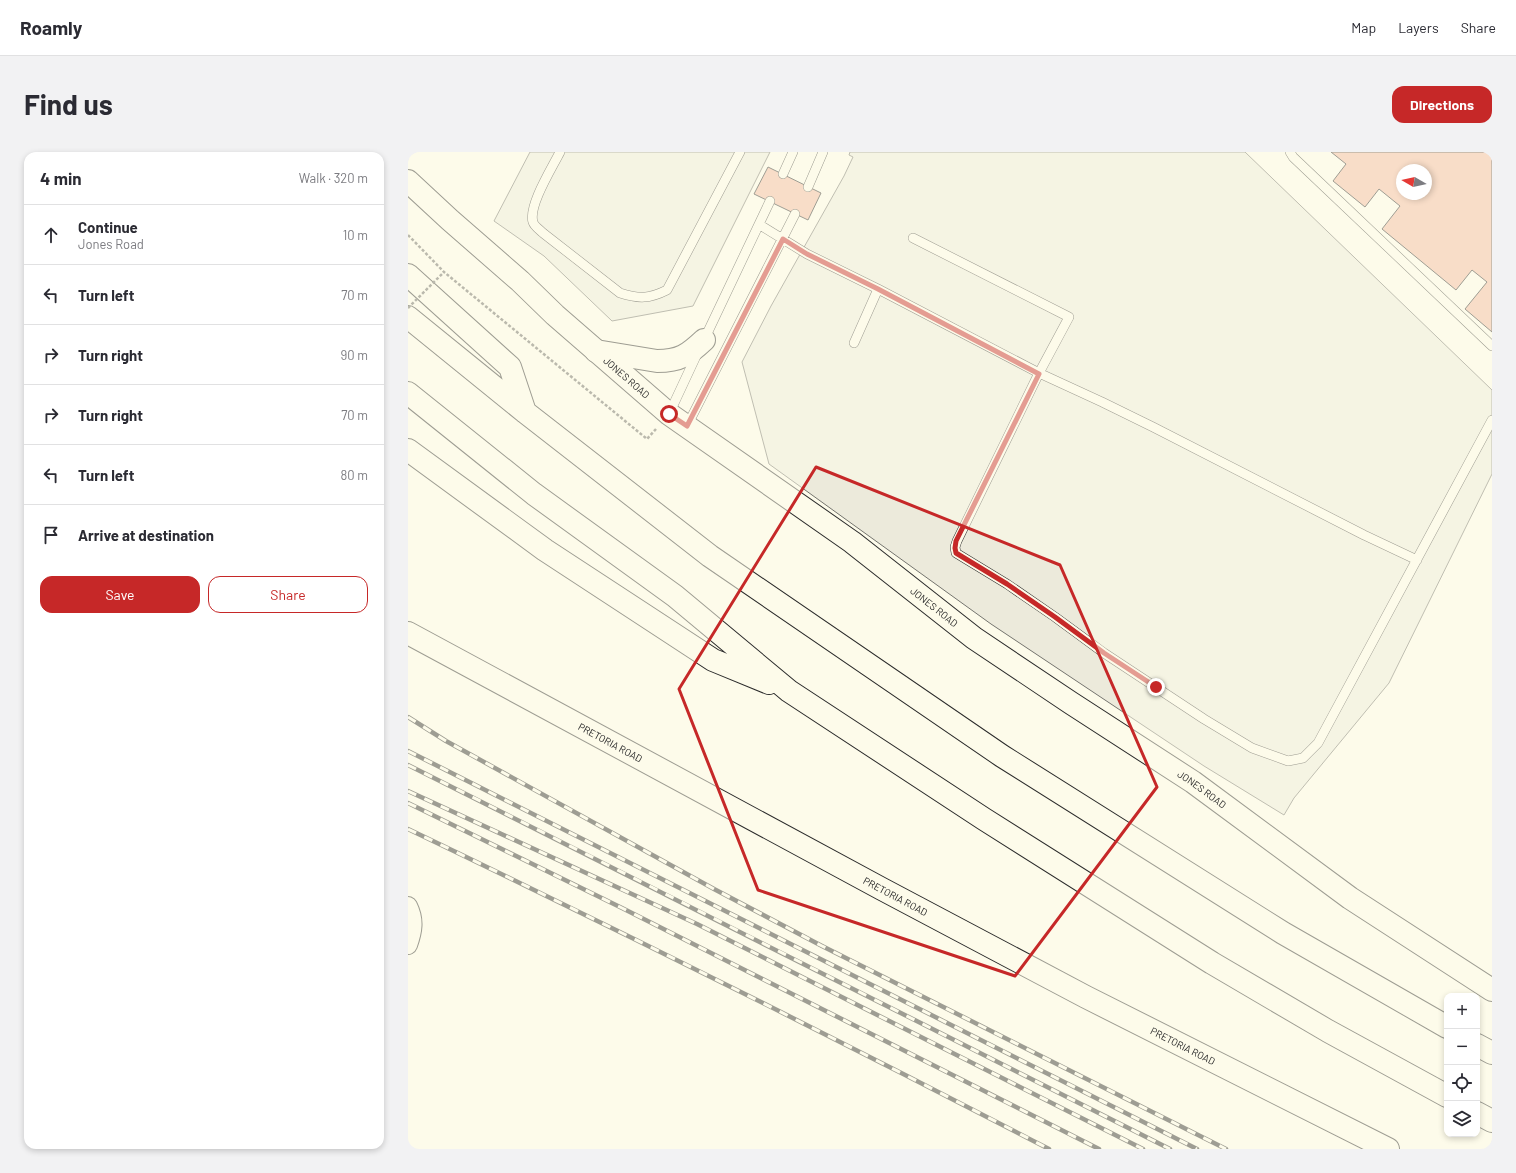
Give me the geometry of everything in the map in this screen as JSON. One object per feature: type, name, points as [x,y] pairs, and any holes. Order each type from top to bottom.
[{"type":"main road","name":"JONES ROAD","points":[[408,181],[520,281],[555,315],[669,414],[852,542],[974,638],[1193,782],[1350,898],[1492,990]]},
{"type":"main road","points":[[408,275],[510,367],[525,412]]},
{"type":"main road","points":[[408,317],[525,412],[710,556],[1002,756],[1283,933],[1444,1025]]},
{"type":"main road","points":[[596,351],[657,361],[666,361],[675,360],[690,353],[704,340]]},
{"type":"main road","points":[[408,393],[534,494],[675,596],[789,691],[984,819],[1212,963],[1328,1031],[1444,1094]]},
{"type":"main road","points":[[408,450],[545,550],[713,660],[789,691]]},
{"type":"main road","name":"PRETORIA ROAD","points":[[408,634],[882,889],[1072,989],[1388,1149]]},
{"type":"main road","points":[[1480,1047],[1492,1053]]},
{"type":"main road","points":[[1480,1115],[1492,1121]]},
{"type":"street","points":[[408,906],[412,915],[413,926],[408,945]]},
{"type":"lane","points":[[560,152],[534,202],[531,213],[533,224],[620,292],[634,298],[656,295],[667,290],[740,152]]},
{"type":"lane","points":[[783,174],[793,152]]},
{"type":"lane","points":[[808,187],[823,152]]},
{"type":"lane","points":[[1290,152],[1292,157],[1492,346]]},
{"type":"lane","points":[[669,414],[770,201]]},
{"type":"lane","points":[[687,426],[795,214]]},
{"type":"lane","points":[[760,224],[807,254],[878,289],[1039,374],[1153,427],[1364,536],[1417,560]]},
{"type":"lane","points":[[914,238],[1069,317],[956,541],[956,553],[1007,584],[1104,653],[1204,719],[1252,748],[1288,761],[1303,758],[1318,742],[1492,420]]},
{"type":"lane","points":[[854,343],[878,289]]},
{"type":"path","points":[[408,235],[444,272],[647,439]]},
{"type":"path","points":[[408,308],[444,272]]},
{"type":"highlighted area","points":[[816,467],[1060,565],[1157,787],[1015,976],[758,890],[679,689]]},
{"type":"shaded area","points":[[530,152],[770,152],[693,306],[612,321],[544,256],[494,221]]},
{"type":"shaded area","points":[[850,152],[1245,152],[1492,390],[1492,474],[1389,683],[1294,798],[1284,815],[1204,766],[991,624],[769,464],[742,362],[771,306],[844,176],[853,157],[849,155]]},
{"type":"building","points":[[1331,152],[1492,152],[1492,332],[1465,309],[1487,282],[1472,270],[1456,290],[1382,229],[1400,206],[1379,189],[1365,207],[1333,181],[1346,164]]},
{"type":"building","points":[[768,167],[821,193],[808,220],[754,194]]},
{"type":"railway","points":[[408,717],[446,741],[714,889],[822,946],[1226,1149]]},
{"type":"railway","points":[[408,751],[1197,1149]]},
{"type":"railway","points":[[408,765],[1170,1149]]},
{"type":"railway","points":[[408,791],[697,924],[1143,1149]]},
{"type":"railway","points":[[408,803],[622,908],[1099,1149]]},
{"type":"railway","points":[[408,829],[730,986],[1049,1149]]},
{"type":"route","points":[[669,414],[687,426],[783,239],[807,254],[878,289],[1039,374],[956,541],[956,553],[1007,584],[1104,653],[1156,687]]}]
